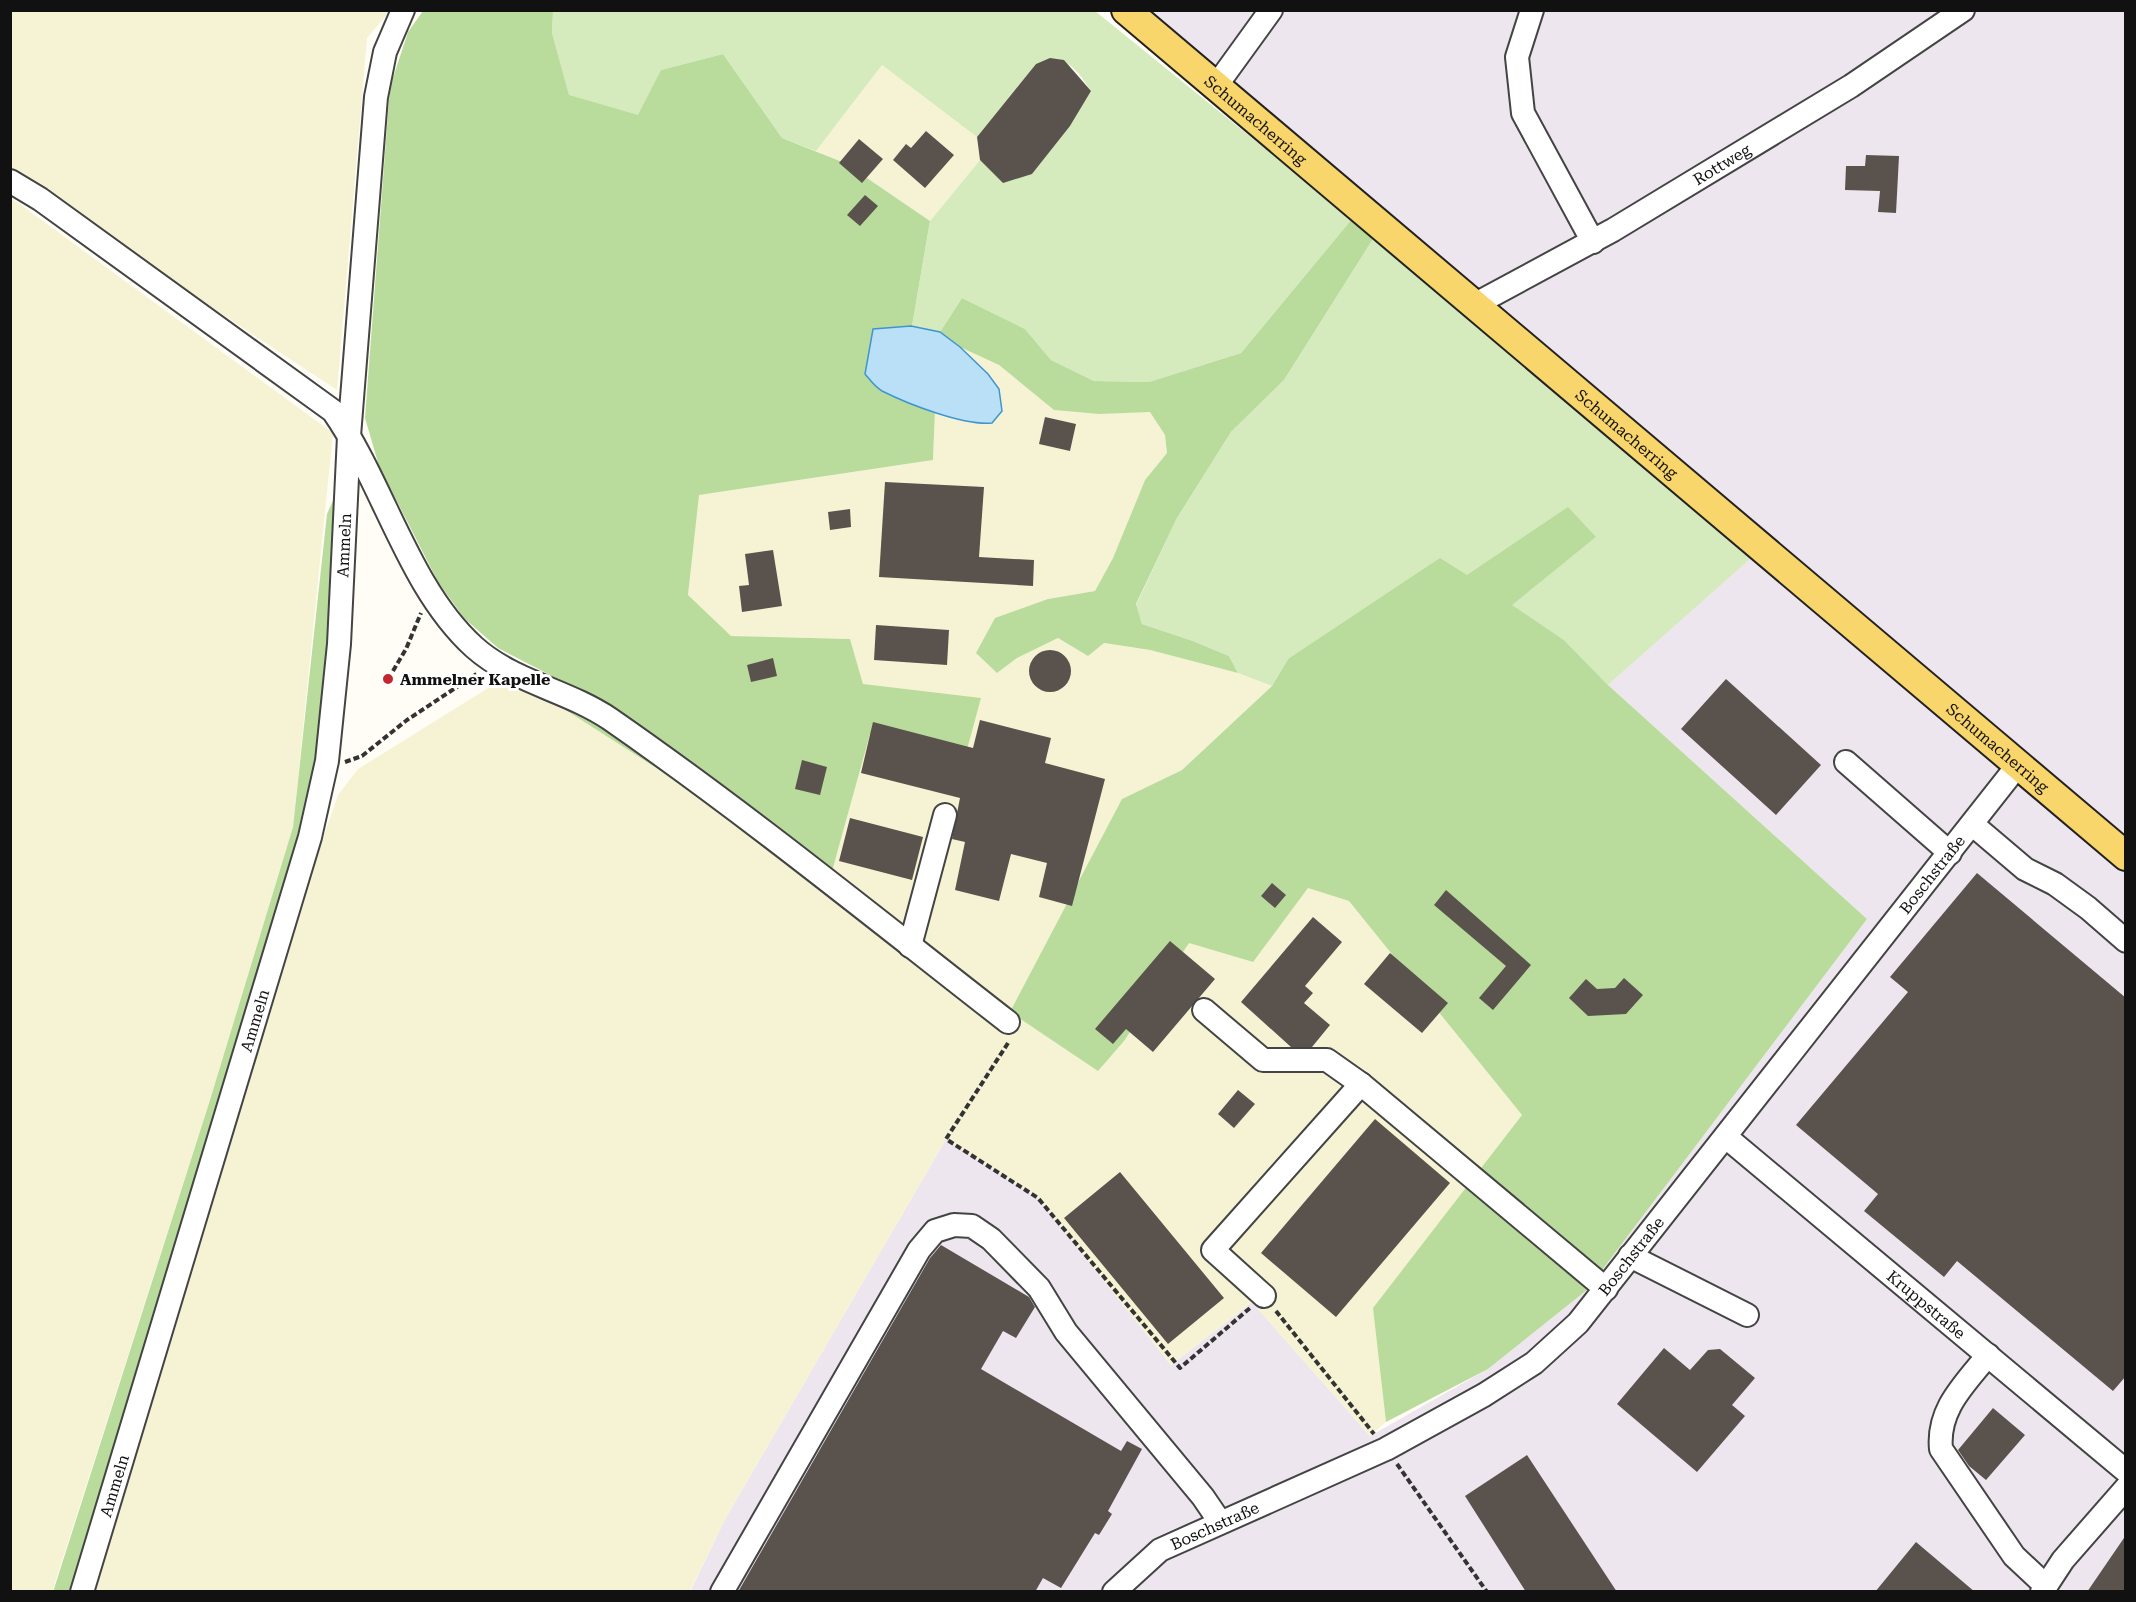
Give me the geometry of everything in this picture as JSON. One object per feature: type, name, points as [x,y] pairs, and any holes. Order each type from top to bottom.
[{"type":"main road","name":"Schumacherring","points":[[1126,10],[2126,856]]},
{"type":"street","name":"Ammeln","points":[[82,1592],[310,837],[327,761],[339,644],[349,436],[376,97],[385,52],[403,10]]},
{"type":"street","points":[[1216,86],[1271,10]]},
{"type":"street","points":[[1532,10],[1517,57],[1523,114],[1593,242]]},
{"type":"street","name":"Rottweg","points":[[1474,305],[1593,242],[1851,86],[1963,10]]},
{"type":"street","points":[[10,181],[40,199],[333,411],[349,436],[432,597],[474,646],[496,663],[532,682],[571,696],[608,718],[719,798],[1008,1022]]},
{"type":"street","points":[[1846,762],[1950,853]]},
{"type":"street","name":"Boschstraße","points":[[1114,1592],[1160,1550],[1386,1449],[1484,1395],[1534,1363],[1578,1323],[2018,765]]},
{"type":"street","points":[[910,946],[945,815]]},
{"type":"street","points":[[1972,824],[2025,869],[2055,884],[2088,908],[2126,941]]},
{"type":"street","points":[[1204,1010],[1263,1060],[1327,1060],[1361,1084],[1606,1289]]},
{"type":"street","points":[[1264,1296],[1213,1250],[1361,1084]]},
{"type":"street","name":"Kruppstraße","points":[[1726,1137],[2126,1471]]},
{"type":"street","points":[[722,1592],[919,1250],[935,1231],[954,1225],[972,1226],[991,1239],[1039,1288],[1066,1332],[1203,1497],[1220,1522]]},
{"type":"street","points":[[1630,1256],[1747,1315]]},
{"type":"street","points":[[1988,1354],[1944,1415],[1940,1431],[1941,1449],[2014,1556],[2044,1589],[2063,1560],[2126,1488]]},
{"type":"path","points":[[393,671],[406,650],[425,603],[432,597]]},
{"type":"path","points":[[327,761],[343,763],[362,756],[407,720],[496,663]]},
{"type":"path","points":[[1008,1022],[1017,1029],[946,1139],[1038,1198],[1180,1368],[1264,1296],[1386,1449],[1487,1592]]},
{"type":"shaded area","points":[[10,11],[390,11],[367,38],[337,390],[11,175]]},
{"type":"shaded area","points":[[1113,11],[2125,11],[2125,1591],[690,1592],[725,1519],[946,1139],[1038,1198],[1171,1365],[1252,1302],[1370,1436],[1488,1369],[1587,1290],[1867,919],[1608,685],[1749,559]]},
{"type":"shaded area","points":[[882,65],[977,137],[980,160],[930,221],[845,163],[816,151]]},
{"type":"shaded area","points":[[10,197],[333,433],[293,827],[210,1100],[52,1592],[10,1591]]},
{"type":"shaded area","points":[[960,347],[999,365],[1054,410],[1099,414],[1150,411],[1165,435],[1167,453],[1145,480],[1113,558],[1095,591],[1048,599],[997,673],[1017,658],[1058,638],[1088,656],[1103,643],[1150,650],[1238,673],[1272,686],[1182,770],[1122,799],[1098,1070],[1124,1041],[1189,942],[1252,962],[1308,888],[1350,901],[1522,1115],[1374,1308],[1386,1422],[1370,1436],[1252,1302],[1171,1365],[1038,1198],[946,1139],[725,1519],[690,1591],[89,1592],[307,884],[338,795],[358,769],[493,685],[514,684],[561,707],[700,796],[826,893],[870,733],[863,684],[850,639],[730,636],[688,595],[698,495],[933,460],[935,411],[981,424],[1002,411],[999,389],[988,374]]},
{"type":"green space","points":[[553,10],[1095,11],[1352,219],[1241,353],[1149,382],[1094,381],[1051,360],[1025,329],[962,298],[940,332],[912,326],[930,221],[980,160],[1032,174],[1070,126],[1091,91],[1069,64],[1055,60],[1036,64],[977,137],[882,65],[816,151],[782,138],[723,54],[661,70],[639,116],[569,96],[552,33]]},
{"type":"green space","points":[[423,11],[553,11],[552,33],[569,95],[638,115],[661,70],[723,54],[782,138],[845,163],[930,221],[912,326],[873,329],[880,390],[935,411],[933,460],[699,495],[688,595],[731,636],[850,639],[863,684],[981,698],[966,753],[870,734],[826,893],[700,796],[561,707],[556,678],[498,648],[464,618],[438,582],[379,466],[365,418],[390,87],[408,32]]},
{"type":"green space","points":[[1352,219],[1373,239],[1284,380],[1231,432],[1177,518],[1136,604],[1142,624],[1229,656],[1238,673],[1150,650],[1104,643],[1088,656],[1058,638],[1017,658],[997,673],[976,653],[995,618],[1048,599],[1095,591],[1113,558],[1145,480],[1167,453],[1165,435],[1150,412],[1099,414],[1054,410],[999,365],[960,347],[940,332],[962,298],[1025,329],[1051,360],[1094,381],[1149,382],[1241,353]]},
{"type":"green space","points":[[1373,239],[1627,450],[1750,559],[1608,685],[1564,640],[1511,605],[1596,537],[1467,576],[1288,659],[1272,686],[1238,673],[1229,656],[1142,624],[1136,605],[1177,518],[1231,432],[1284,380]]},
{"type":"green space","points":[[344,476],[333,639],[305,835],[80,1591],[53,1592],[210,1100],[293,827],[327,514]]},
{"type":"green space","points":[[1568,507],[1596,537],[1512,605],[1564,640],[1608,685],[1867,919],[1587,1290],[1488,1369],[1386,1422],[1373,1308],[1522,1115],[1349,901],[1308,888],[1253,962],[1189,943],[1124,1041],[1098,1071],[1010,1012],[1122,799],[1182,770],[1272,686],[1288,659],[1440,558],[1467,575]]},
{"type":"water","points":[[911,326],[940,332],[960,347],[988,374],[999,389],[1002,411],[992,423],[952,418],[906,402],[877,388],[865,374],[873,329]]},
{"type":"building","points":[[1050,58],[1064,60],[1091,91],[1070,126],[1032,174],[1003,183],[980,160],[977,137],[1036,64]]},
{"type":"building","points":[[926,131],[954,155],[925,188],[893,160],[906,144],[911,148]]},
{"type":"building","points":[[859,139],[883,159],[862,183],[839,163]]},
{"type":"building","points":[[1866,155],[1899,156],[1896,213],[1878,212],[1880,191],[1845,190],[1846,166],[1865,166]]},
{"type":"building","points":[[865,195],[878,206],[860,226],[847,215]]},
{"type":"building","points":[[1045,417],[1076,424],[1070,451],[1039,444]]},
{"type":"building","points":[[885,482],[984,487],[979,557],[1034,560],[1033,586],[879,577]]},
{"type":"building","points":[[850,509],[851,527],[830,530],[828,512]]},
{"type":"building","points":[[773,550],[782,606],[742,612],[739,586],[749,585],[745,554]]},
{"type":"building","points":[[876,625],[949,630],[947,665],[874,660]]},
{"type":"building","points":[[1050,650],[1065,656],[1071,671],[1065,686],[1050,692],[1035,686],[1029,671],[1035,656]]},
{"type":"building","points":[[773,658],[777,676],[751,682],[747,665]]},
{"type":"building","points":[[1726,679],[1821,765],[1776,815],[1681,729]]},
{"type":"building","points":[[980,720],[1051,738],[1045,763],[1105,779],[1072,906],[1039,897],[1047,863],[1011,854],[999,901],[955,890],[965,842],[952,839],[960,798],[861,773],[873,722],[973,748]]},
{"type":"building","points":[[802,760],[827,767],[820,795],[795,789]]},
{"type":"building","points":[[850,818],[923,837],[912,880],[839,861]]},
{"type":"building","points":[[1977,873],[2126,998],[2126,1376],[2113,1391],[1957,1261],[1944,1277],[1864,1211],[1878,1194],[1796,1125],[1908,992],[1890,977]]},
{"type":"building","points":[[1272,883],[1286,895],[1275,908],[1261,896]]},
{"type":"building","points":[[1446,890],[1531,965],[1493,1010],[1479,998],[1506,966],[1434,905]]},
{"type":"building","points":[[1313,917],[1342,942],[1305,986],[1313,993],[1304,1003],[1330,1025],[1312,1047],[1291,1047],[1241,1002]]},
{"type":"building","points":[[1170,941],[1215,979],[1153,1052],[1126,1029],[1113,1044],[1095,1029]]},
{"type":"building","points":[[1390,953],[1448,1003],[1422,1033],[1364,984]]},
{"type":"building","points":[[1624,978],[1643,995],[1626,1014],[1588,1016],[1569,998],[1586,979],[1597,989],[1615,988]]},
{"type":"building","points":[[1238,1090],[1255,1104],[1234,1128],[1218,1114]]},
{"type":"building","points":[[1375,1119],[1450,1183],[1336,1317],[1261,1253]]},
{"type":"building","points":[[1120,1172],[1224,1298],[1168,1344],[1064,1218]]},
{"type":"building","points":[[941,1245],[1029,1297],[1035,1307],[1016,1338],[1003,1331],[981,1369],[1121,1451],[1127,1441],[1142,1449],[1108,1511],[1112,1514],[1099,1535],[1095,1533],[1061,1588],[1043,1578],[1035,1592],[738,1592],[930,1258]]},
{"type":"building","points":[[1664,1348],[1690,1370],[1708,1350],[1720,1349],[1755,1378],[1732,1405],[1745,1416],[1697,1472],[1617,1404]]},
{"type":"building","points":[[1993,1408],[2025,1435],[1986,1480],[1969,1466],[1958,1450]]},
{"type":"building","points":[[1527,1455],[1617,1592],[1526,1592],[1465,1496]]},
{"type":"building","points":[[2126,1535],[2126,1592],[2087,1592]]},
{"type":"building","points":[[1916,1542],[1975,1592],[1875,1592]]},
{"type":"place","name":"Ammelner Kapelle","points":[[388,679]]}]
